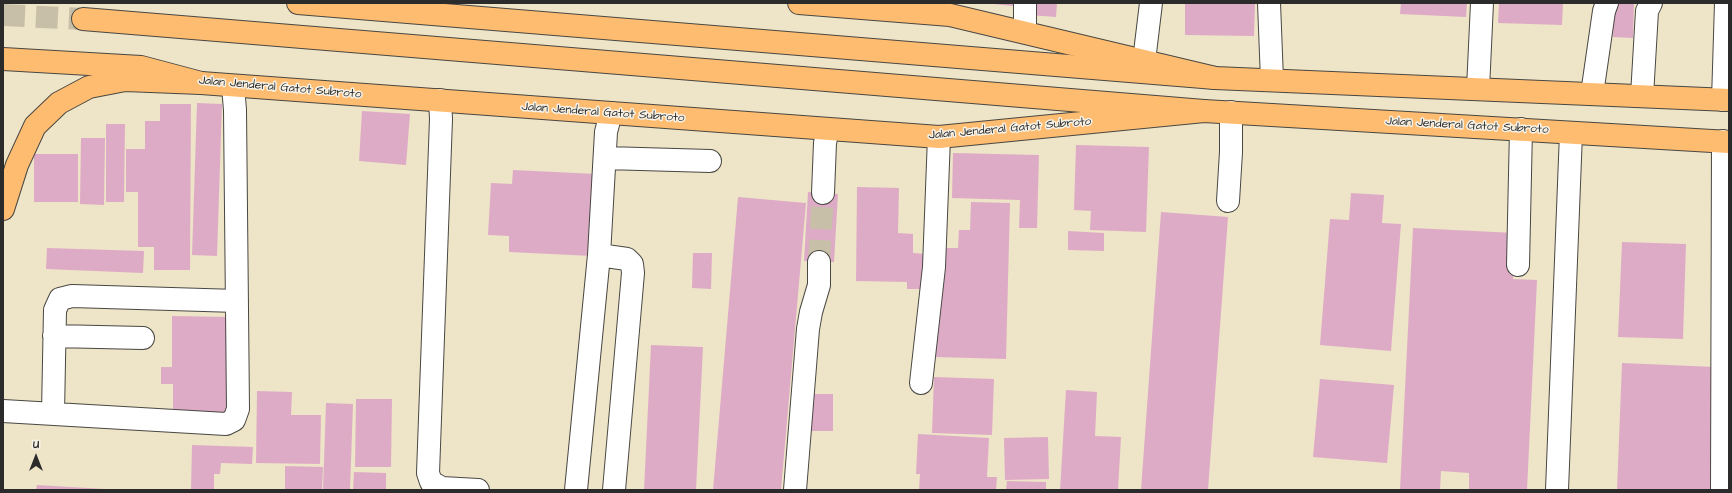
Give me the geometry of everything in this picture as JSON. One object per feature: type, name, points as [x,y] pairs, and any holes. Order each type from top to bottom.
[{"type":"main road","points":[[298,3],[1215,78],[1726,100]]},
{"type":"main road","points":[[799,3],[951,9],[1024,32],[1215,78]]},
{"type":"main road","name":"Jalan Jenderal Gatot Subroto","points":[[83,19],[1204,112],[1231,112],[1726,141]]},
{"type":"main road","name":"Jalan Jenderal Gatot Subroto","points":[[3,59],[141,67],[201,83],[233,86],[938,137],[1204,112]]},
{"type":"main road","points":[[3,209],[17,165],[35,126],[59,103],[89,87],[125,80],[201,83]]},
{"type":"street","points":[[1024,32],[1026,3]]},
{"type":"street","points":[[1144,61],[1151,3]]},
{"type":"street","points":[[1269,3],[1272,80]]},
{"type":"street","points":[[1478,89],[1482,3]]},
{"type":"street","points":[[1592,94],[1604,11],[1607,3]]},
{"type":"street","points":[[1642,96],[1647,10],[1651,3]]},
{"type":"street","points":[[1726,3],[1726,100]]},
{"type":"street","points":[[3,411],[226,424],[234,420],[238,409],[235,110],[233,86]]},
{"type":"street","points":[[440,100],[441,119],[428,473],[430,482],[442,488],[478,490]]},
{"type":"street","points":[[1228,201],[1231,152],[1231,112]]},
{"type":"street","points":[[576,490],[599,255],[606,158],[606,132],[611,113]]},
{"type":"street","points":[[823,193],[825,143],[828,129]]},
{"type":"street","points":[[1518,265],[1521,130]]},
{"type":"street","points":[[1557,490],[1571,132]]},
{"type":"street","points":[[921,383],[934,267],[938,137]]},
{"type":"street","points":[[1722,490],[1726,141]]},
{"type":"street","points":[[606,158],[710,162]]},
{"type":"street","points":[[599,255],[627,259],[632,264],[633,273],[614,490]]},
{"type":"street","points":[[795,490],[808,329],[811,312],[819,285],[820,262]]},
{"type":"street","points":[[53,413],[55,310],[60,299],[72,296],[237,302]]},
{"type":"street","points":[[54,336],[143,338]]},
{"type":"building","points":[[984,3],[1022,3],[1022,7]]},
{"type":"building","points":[[1030,3],[1057,3],[1056,17],[1029,15]]},
{"type":"building","points":[[1185,3],[1255,3],[1254,36],[1185,35]]},
{"type":"building","points":[[1401,3],[1467,3],[1466,17],[1400,14]]},
{"type":"building","points":[[1499,3],[1563,3],[1562,25],[1498,23]]},
{"type":"building","points":[[1614,3],[1634,3],[1633,38],[1613,37]]},
{"type":"building","points":[[197,103],[222,104],[217,256],[192,255]]},
{"type":"building","points":[[160,104],[191,104],[190,270],[154,270],[154,247],[138,247],[138,192],[126,192],[126,149],[145,149],[145,121],[160,121]]},
{"type":"building","points":[[362,111],[410,114],[406,165],[359,161]]},
{"type":"building","points":[[106,124],[125,124],[124,202],[106,202]]},
{"type":"building","points":[[81,138],[105,138],[104,205],[80,204]]},
{"type":"building","points":[[1076,145],[1149,147],[1146,232],[1090,230],[1091,211],[1074,210]]},
{"type":"building","points":[[953,153],[1039,155],[1037,228],[1019,228],[1020,200],[952,198]]},
{"type":"building","points":[[34,154],[78,154],[78,202],[34,202]]},
{"type":"building","points":[[513,170],[596,174],[592,256],[509,252],[509,236],[488,235],[491,183],[512,184]]},
{"type":"building","points":[[857,187],[899,188],[898,233],[913,234],[913,253],[926,254],[925,289],[907,289],[907,282],[856,281]]},
{"type":"building","points":[[808,192],[838,194],[834,262],[804,261]]},
{"type":"building","points":[[1351,193],[1384,195],[1382,223],[1401,224],[1391,351],[1320,345],[1330,219],[1349,220]]},
{"type":"building","points":[[738,197],[806,203],[781,490],[713,490]]},
{"type":"building","points":[[971,202],[1010,203],[1006,359],[936,357],[939,248],[958,248],[959,230],[970,230]]},
{"type":"building","points":[[1161,212],[1228,217],[1208,490],[1141,490]]},
{"type":"building","points":[[1413,228],[1515,233],[1513,279],[1537,280],[1527,490],[1469,490],[1469,473],[1441,471],[1440,490],[1400,490]]},
{"type":"building","points":[[1068,231],[1104,233],[1104,251],[1068,250]]},
{"type":"building","points":[[1622,242],[1686,244],[1683,339],[1618,337]]},
{"type":"building","points":[[47,248],[144,251],[143,273],[46,269]]},
{"type":"building","points":[[693,253],[712,253],[711,289],[692,288]]},
{"type":"building","points":[[172,316],[231,317],[231,416],[173,415],[173,384],[161,384],[161,367],[172,367]]},
{"type":"building","points":[[651,345],[703,347],[696,490],[644,490]]},
{"type":"building","points":[[1622,363],[1715,367],[1710,490],[1617,490]]},
{"type":"building","points":[[934,377],[994,379],[992,435],[932,433]]},
{"type":"building","points":[[1320,379],[1394,385],[1387,463],[1313,457]]},
{"type":"building","points":[[1066,390],[1097,392],[1095,436],[1121,437],[1118,490],[1060,490]]},
{"type":"building","points":[[257,391],[292,392],[291,415],[321,415],[320,464],[256,463]]},
{"type":"building","points":[[811,394],[833,394],[833,431],[810,431]]},
{"type":"building","points":[[356,399],[392,399],[391,467],[355,467]]},
{"type":"building","points":[[326,403],[353,404],[350,490],[323,490]]},
{"type":"building","points":[[918,434],[989,438],[987,477],[997,477],[996,490],[919,490],[920,474],[916,474]]},
{"type":"building","points":[[1048,437],[1049,479],[1005,480],[1004,438]]},
{"type":"building","points":[[192,445],[253,447],[252,464],[221,463],[220,474],[214,474],[214,490],[191,490]]},
{"type":"building","points":[[285,466],[323,467],[322,490],[285,490]]},
{"type":"building","points":[[354,472],[386,473],[386,490],[353,490]]},
{"type":"building","points":[[1007,481],[1046,482],[1046,490],[1006,490]]},
{"type":"building","points":[[37,485],[105,489],[105,490],[36,490]]},
{"type":"tunnel","points":[[3,15],[83,19]]},
{"type":"tunnel","points":[[819,262],[823,193]]}]
